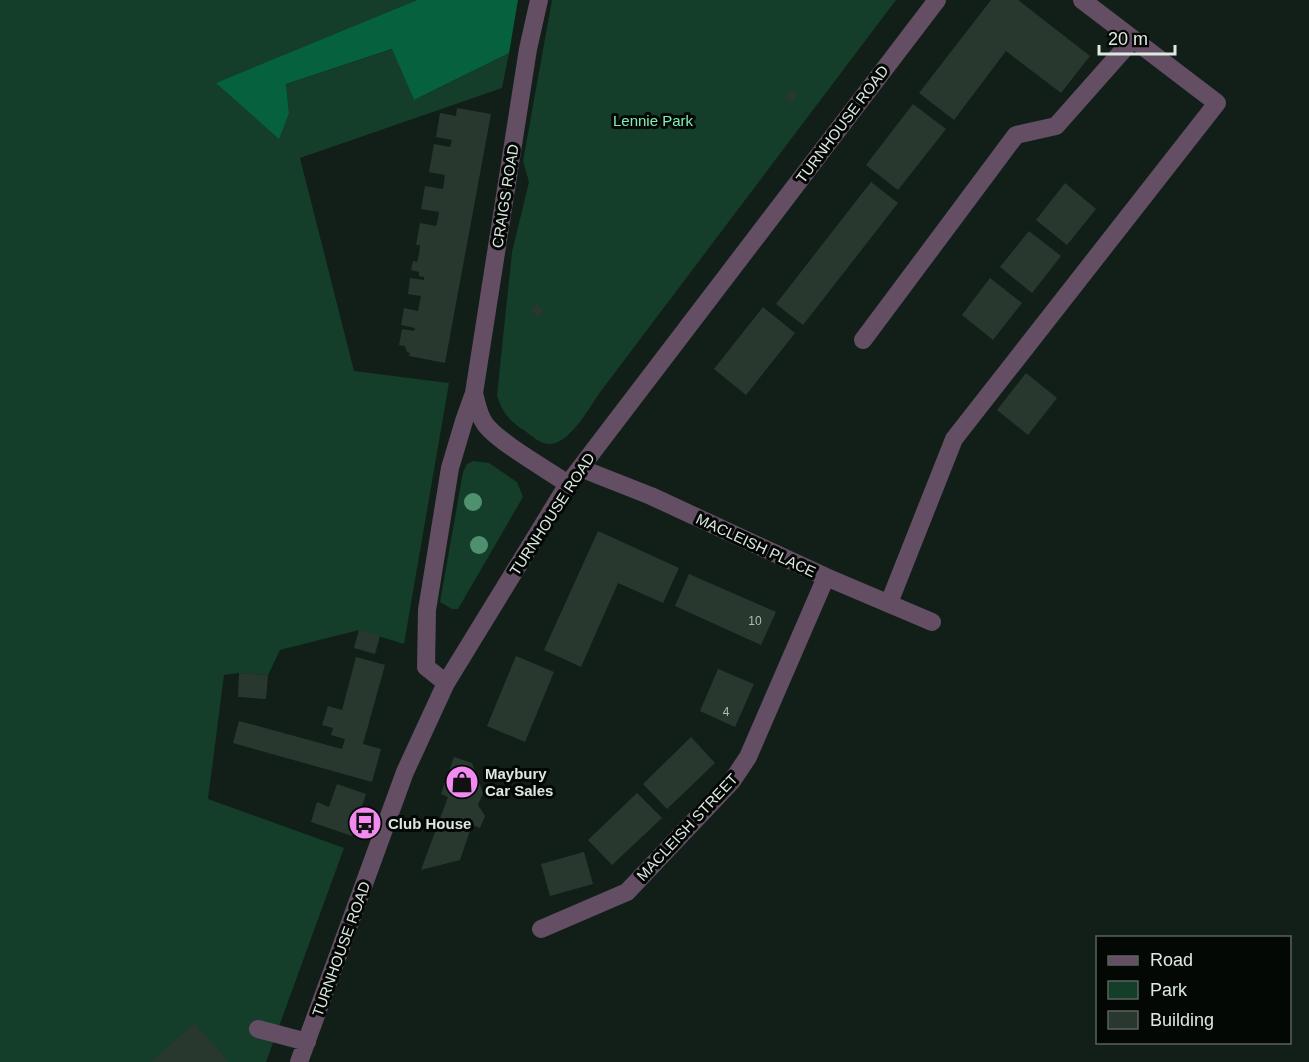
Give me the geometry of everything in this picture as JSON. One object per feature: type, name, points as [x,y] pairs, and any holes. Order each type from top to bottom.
[{"type":"street","name":"CRAIGS ROAD","points":[[446,683],[426,667],[427,610],[450,468],[474,393],[528,49],[539,0]]},
{"type":"street","name":"TURNHOUSE ROAD","points":[[299,1062],[405,772],[446,683],[568,484],[937,0]]},
{"type":"street","points":[[889,603],[954,439],[1217,103],[1082,0]]},
{"type":"street","points":[[863,340],[1016,135],[1056,126],[1133,39]]},
{"type":"street","name":"CRAIGS ROAD","points":[[474,393],[478,413],[486,426],[568,484]]},
{"type":"street","name":"MACLEISH PLACE","points":[[580,468],[651,496],[826,577],[932,622]]},
{"type":"street","name":"MACLEISH STREET","points":[[541,929],[627,892],[732,781],[748,756],[826,577]]},
{"type":"street","points":[[258,1029],[307,1042]]},
{"type":"green space","points":[[0,0],[417,0],[217,83],[289,113],[286,84],[393,49],[414,100],[509,53],[502,88],[300,158],[354,371],[449,383],[404,644],[359,630],[280,650],[268,675],[239,673],[224,675],[208,799],[344,848],[266,1062],[0,1062]]},
{"type":"green space","points":[[417,0],[518,0],[509,53],[414,100],[392,49],[286,84],[289,113],[279,139],[216,83]]},
{"type":"green space","name":"Lennie Park","points":[[552,0],[896,0],[579,423],[565,437],[550,444],[536,439],[511,420],[501,407],[497,395],[512,252],[529,182],[523,161]]},
{"type":"green space","points":[[473,461],[489,463],[517,482],[523,497],[458,609],[452,609],[440,602],[463,472],[467,464]]},
{"type":"building","points":[[991,0],[1018,0],[1090,56],[1061,93],[1006,51],[954,120],[919,93]]},
{"type":"building","points":[[790,90],[797,95],[792,103],[784,98]]},
{"type":"building","points":[[913,104],[946,129],[898,190],[866,165]]},
{"type":"building","points":[[457,108],[491,114],[445,363],[409,356],[410,353],[407,352],[405,346],[399,345],[402,329],[414,331],[415,328],[401,325],[404,308],[418,311],[421,296],[408,294],[410,278],[424,280],[424,277],[419,276],[419,272],[411,270],[413,261],[417,262],[419,254],[420,245],[416,245],[420,223],[436,226],[438,219],[439,212],[421,209],[425,186],[443,189],[445,175],[429,172],[434,144],[450,147],[452,140],[436,137],[440,113],[456,116]]},
{"type":"building","points":[[871,182],[898,203],[803,325],[776,304]]},
{"type":"building","points":[[1065,183],[1096,209],[1067,245],[1036,220]]},
{"type":"building","points":[[1029,231],[1061,256],[1032,293],[1000,267]]},
{"type":"building","points":[[990,278],[1022,303],[993,340],[962,315]]},
{"type":"building","points":[[537,304],[544,310],[538,317],[531,310]]},
{"type":"building","points":[[763,307],[795,333],[746,395],[714,369]]},
{"type":"building","points":[[1026,373],[1057,398],[1028,435],[997,410]]},
{"type":"building","points":[[598,531],[679,568],[663,603],[618,583],[581,667],[544,650]]},
{"type":"building","points":[[689,574],[776,612],[761,645],[675,606]]},
{"type":"building","points":[[359,630],[380,636],[375,654],[354,648]]},
{"type":"building","points":[[516,656],[554,672],[525,742],[487,726]]},
{"type":"building","points":[[356,657],[385,665],[363,744],[381,749],[372,782],[233,743],[239,721],[342,749],[345,739],[331,735],[333,728],[322,725],[328,706],[342,710]]},
{"type":"building","points":[[718,669],[754,684],[735,727],[700,711]]},
{"type":"building","points":[[239,673],[268,675],[266,699],[238,697]]},
{"type":"building","points":[[691,737],[715,763],[667,809],[643,784]]},
{"type":"building","points":[[454,757],[472,763],[483,793],[478,805],[485,816],[480,828],[472,825],[460,860],[421,870],[448,797],[441,794]]},
{"type":"building","points":[[337,784],[366,794],[352,836],[311,822],[317,802],[329,807]]},
{"type":"building","points":[[637,793],[662,818],[612,865],[588,840]]},
{"type":"building","points":[[584,852],[593,884],[550,896],[541,864]]},
{"type":"building","points":[[195,1023],[229,1062],[151,1062]]},
{"type":"place","name":"Maybury Car Sales","points":[[462,782]]},
{"type":"place","name":"Club House","points":[[365,823]]}]
